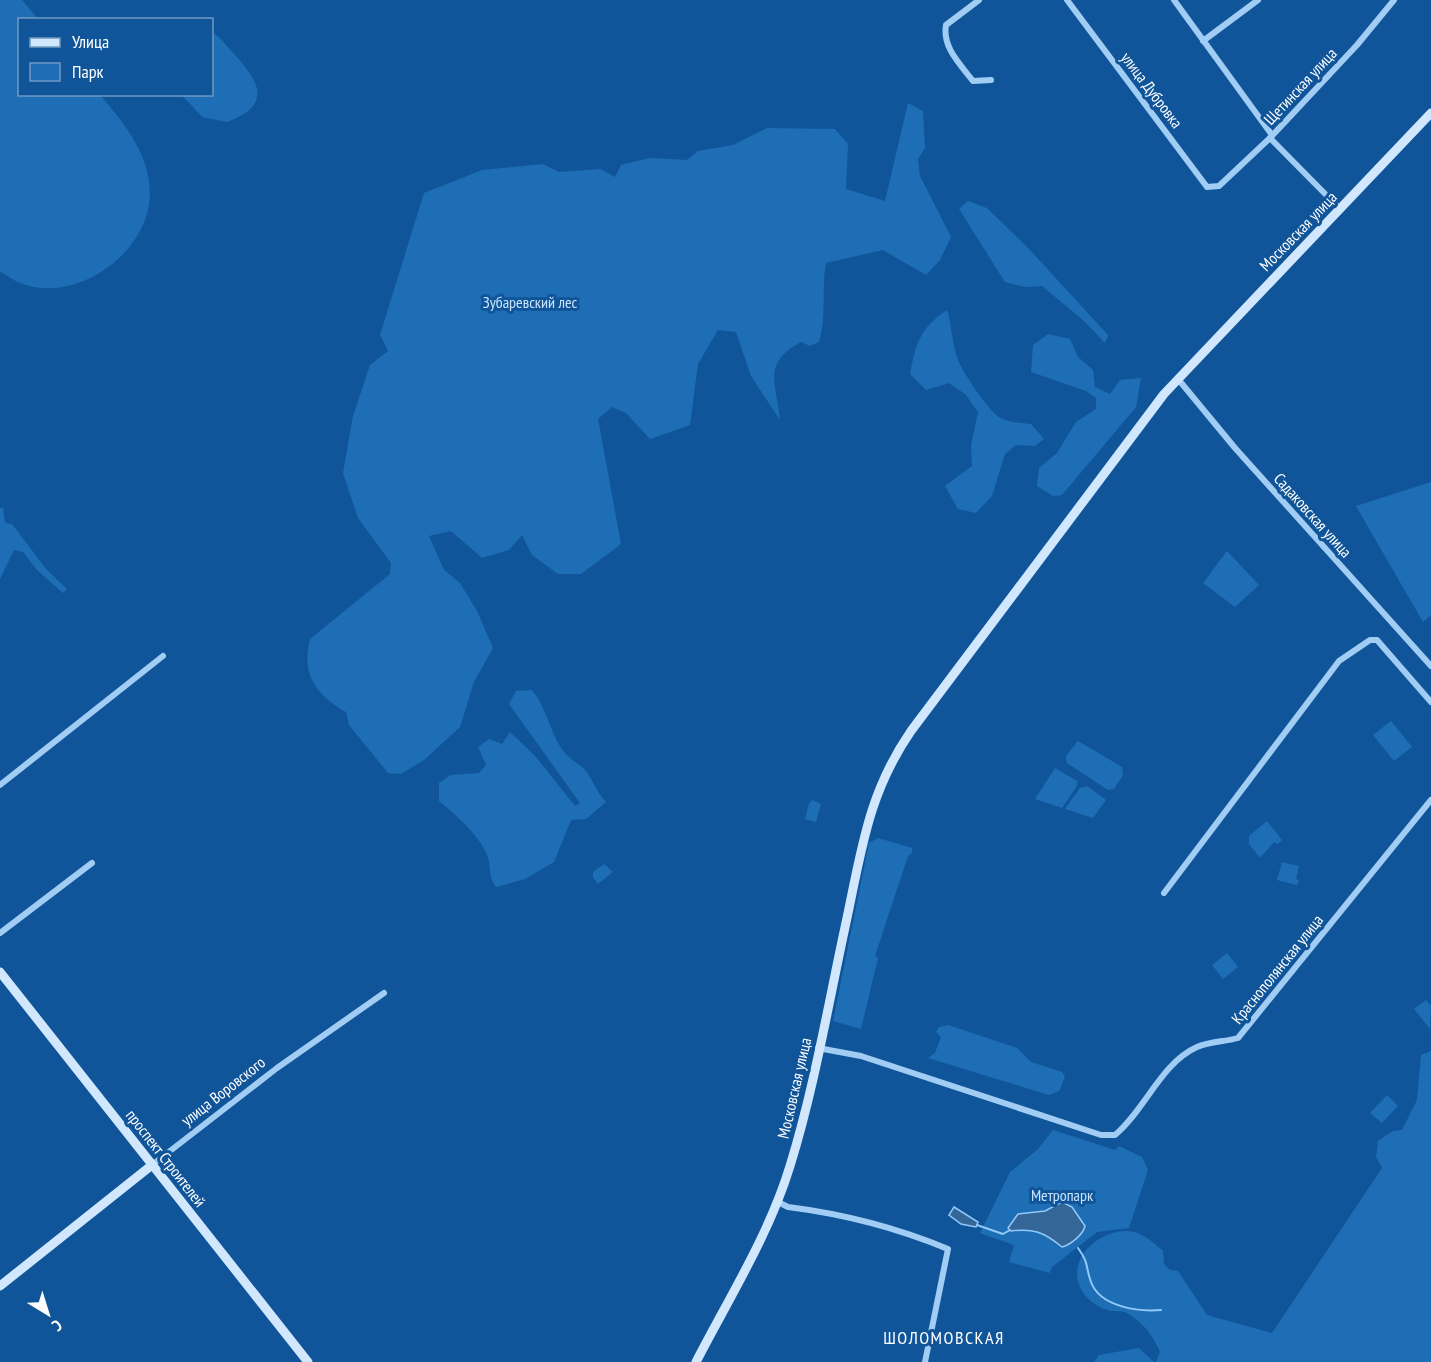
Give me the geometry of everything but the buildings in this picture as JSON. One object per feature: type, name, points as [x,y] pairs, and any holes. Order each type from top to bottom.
[{"type":"main road","name":"Московская улица","points":[[696,1362],[778,1202],[790,1164],[818,1048],[872,804],[885,772],[911,731],[1178,379],[1431,112]]},
{"type":"main road","name":"проспект Строителей","points":[[0,972],[308,1362]]},
{"type":"main road","name":"улица Воровского","points":[[0,1286],[152,1165]]},
{"type":"street","points":[[979,0],[946,25],[944,35],[951,51],[973,81],[991,80]]},
{"type":"street","name":"улица Дубровка","points":[[1067,0],[1207,188],[1219,186]]},
{"type":"street","points":[[1173,0],[1271,136],[1340,209]]},
{"type":"street","points":[[1203,41],[1258,0]]},
{"type":"street","name":"Щетинская улица","points":[[1219,186],[1271,136],[1357,45],[1394,0]]},
{"type":"street","name":"Садаковская улица","points":[[1178,379],[1264,482],[1431,666]]},
{"type":"street","points":[[1164,893],[1339,661],[1370,640],[1377,640],[1431,702]]},
{"type":"street","points":[[0,785],[163,656]]},
{"type":"street","name":"Краснополянская улица","points":[[818,1048],[861,1056],[1101,1135],[1115,1135],[1176,1061],[1189,1051],[1208,1043],[1238,1038],[1431,800]]},
{"type":"street","points":[[0,933],[92,863]]},
{"type":"street","name":"улица Воровского","points":[[152,1165],[277,1068],[384,993]]},
{"type":"street","points":[[778,1202],[788,1207],[857,1218],[911,1234],[948,1249],[925,1362]]},
{"type":"green space","points":[[0,0],[22,0],[37,18],[18,18],[18,96],[101,96],[129,131],[137,145],[148,173],[149,204],[143,224],[133,242],[118,259],[101,272],[82,282],[61,287],[40,288],[20,283],[0,271]]},
{"type":"green space","points":[[213,33],[248,71],[255,82],[257,93],[255,104],[245,113],[227,122],[202,117],[183,96],[213,96]]},
{"type":"green space","name":"Зубаревский лес","points":[[908,103],[923,111],[925,148],[918,159],[920,176],[951,237],[940,260],[926,275],[883,250],[826,263],[823,322],[819,342],[810,346],[801,342],[789,350],[776,366],[774,375],[780,420],[751,376],[736,332],[718,330],[698,364],[690,425],[650,439],[626,413],[612,407],[598,419],[621,544],[581,574],[558,574],[532,555],[522,535],[509,550],[482,558],[451,531],[429,536],[444,570],[460,583],[477,611],[493,648],[474,682],[460,727],[424,760],[401,774],[388,773],[349,725],[346,712],[326,698],[313,682],[308,663],[308,651],[310,639],[390,574],[391,563],[358,518],[343,473],[353,416],[370,365],[388,351],[380,335],[424,193],[482,170],[543,164],[559,172],[600,169],[615,177],[621,165],[650,158],[687,160],[698,151],[733,145],[767,128],[835,129],[848,144],[846,189],[885,201]]},
{"type":"green space","points":[[968,201],[987,208],[1029,249],[1108,335],[1105,343],[1083,320],[1042,286],[1025,287],[1005,282],[959,209]]},
{"type":"green space","points":[[947,310],[958,360],[982,399],[999,417],[1011,422],[1031,424],[1044,439],[1035,446],[1016,445],[1005,454],[992,496],[976,513],[958,509],[945,486],[972,466],[971,446],[978,412],[965,394],[949,383],[926,390],[910,374],[917,345],[925,330]]},
{"type":"green space","points":[[1048,334],[1070,339],[1078,357],[1093,370],[1095,387],[1110,394],[1120,380],[1141,378],[1136,407],[1062,495],[1053,496],[1037,486],[1039,468],[1057,453],[1076,422],[1096,409],[1096,398],[1086,391],[1031,372],[1033,345]]},
{"type":"green space","points":[[1431,482],[1431,615],[1423,622],[1356,506]]},
{"type":"green space","points":[[0,508],[3,508],[5,523],[12,524],[46,569],[67,589],[63,593],[37,570],[23,552],[14,550],[0,579]]},
{"type":"green space","points":[[1227,551],[1259,585],[1235,607],[1203,583]]},
{"type":"green space","points":[[532,690],[542,706],[559,745],[566,755],[586,771],[606,802],[586,819],[571,820],[554,862],[525,879],[496,887],[487,855],[479,840],[439,801],[439,783],[451,775],[479,773],[486,765],[478,747],[489,739],[502,744],[510,732],[535,756],[575,806],[580,803],[509,704],[516,691]]},
{"type":"green space","points":[[1391,721],[1412,747],[1394,761],[1373,735]]},
{"type":"green space","points":[[1078,741],[1122,767],[1123,775],[1114,789],[1108,790],[1067,763],[1066,756]]},
{"type":"green space","points":[[1055,768],[1077,781],[1077,786],[1062,808],[1035,799]]},
{"type":"green space","points":[[1087,786],[1106,800],[1093,818],[1065,809],[1080,788]]},
{"type":"green space","points":[[812,800],[821,804],[816,822],[805,819]]},
{"type":"green space","points":[[1267,821],[1282,840],[1278,844],[1274,842],[1260,858],[1249,844],[1249,836]]},
{"type":"green space","points":[[878,838],[912,848],[912,853],[908,856],[875,956],[878,958],[861,1029],[833,1021],[869,843]]},
{"type":"green space","points":[[1282,862],[1299,866],[1297,885],[1277,880]]},
{"type":"green space","points":[[604,864],[613,872],[598,884],[593,877],[593,872]]},
{"type":"green space","points":[[1227,953],[1238,967],[1223,979],[1212,965]]},
{"type":"green space","points":[[1426,1000],[1431,1006],[1430,1029],[1414,1009]]},
{"type":"green space","points":[[948,1025],[1017,1048],[1031,1062],[1062,1072],[1065,1077],[1059,1091],[1049,1095],[928,1058],[935,1053],[941,1037],[936,1032],[939,1027]]},
{"type":"green space","points":[[1431,1051],[1431,1362],[1156,1362],[1160,1352],[1142,1324],[1125,1312],[1109,1311],[1099,1307],[1084,1294],[1077,1276],[1078,1265],[1089,1247],[1097,1240],[1117,1232],[1138,1233],[1163,1251],[1164,1264],[1170,1270],[1178,1271],[1207,1315],[1272,1333],[1382,1168],[1376,1157],[1378,1141],[1393,1131],[1402,1130],[1417,1100],[1421,1055]]},
{"type":"green space","points":[[1387,1095],[1398,1106],[1382,1123],[1370,1113]]},
{"type":"green space","name":"Метропарк","points":[[1053,1130],[1115,1150],[1119,1146],[1142,1157],[1148,1170],[1129,1228],[1097,1232],[1052,1267],[1050,1273],[1009,1262],[1014,1245],[980,1233],[1010,1172],[1038,1149]]},
{"type":"green space","points":[[1139,1348],[1154,1362],[1094,1362],[1099,1355]]},
{"type":"shaded area","points":[[1062,1202],[1072,1207],[1085,1226],[1079,1236],[1065,1246],[1062,1247],[1038,1232],[1011,1231],[1008,1228],[1018,1214],[1045,1211]]},
{"type":"shaded area","points":[[954,1207],[978,1222],[976,1227],[961,1224],[949,1215]]},
{"type":"waterway","points":[[977,1225],[1003,1234],[1010,1230]]},
{"type":"waterway","points":[[1078,1248],[1086,1262],[1091,1282],[1103,1297],[1132,1309],[1161,1310]]},
{"type":"district","name":"ШОЛОМОВСКАЯ","points":[[944,1337]]}]
